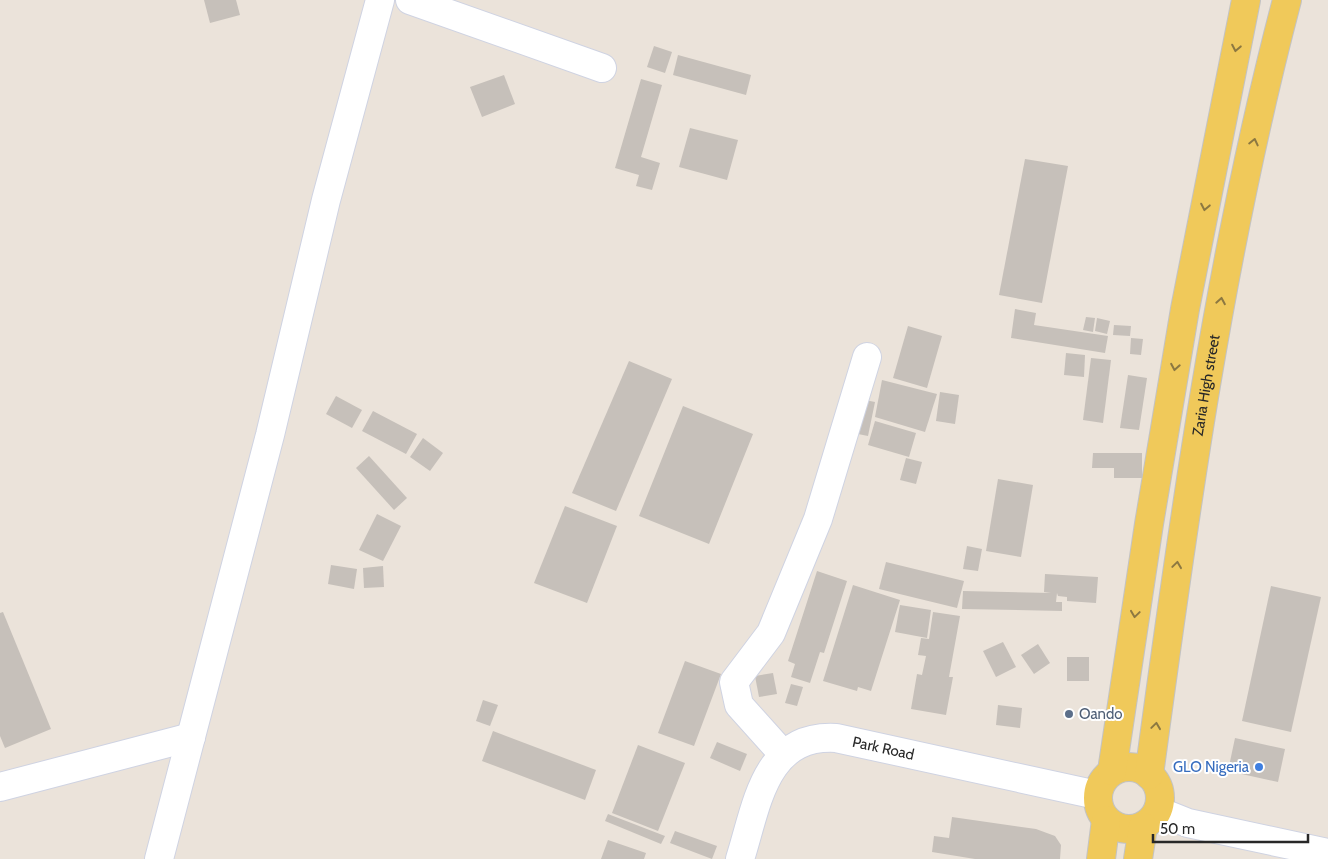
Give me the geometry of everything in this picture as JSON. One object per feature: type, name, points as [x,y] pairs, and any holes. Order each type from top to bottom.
[{"type":"main road","points":[[1112,772],[1149,524],[1185,309],[1246,0]]},
{"type":"main road","name":"Zaria High street","points":[[1149,775],[1185,509],[1229,255],[1287,0]]},
{"type":"main road","points":[[1101,859],[1102,808],[1105,778],[1112,772],[1131,767],[1141,769],[1149,775],[1160,792],[1138,859]]},
{"type":"main road","points":[[1102,808],[1124,830],[1150,819]]},
{"type":"street","points":[[159,859],[270,435],[326,200],[380,0]]},
{"type":"street","points":[[410,0],[602,68]]},
{"type":"street","points":[[784,754],[739,705],[734,682],[771,633],[814,528],[867,358]]},
{"type":"street","points":[[0,787],[191,737]]},
{"type":"street","name":"Park Road","points":[[740,859],[764,786],[775,762],[797,744],[812,738],[836,738],[1102,808]]},
{"type":"street","points":[[1150,819],[1188,823],[1328,853]]},
{"type":"building","points":[[204,0],[236,0],[240,15],[210,23]]},
{"type":"building","points":[[654,46],[672,52],[665,73],[647,67]]},
{"type":"building","points":[[678,55],[751,75],[746,95],[673,75]]},
{"type":"building","points":[[504,75],[515,104],[482,117],[470,87]]},
{"type":"building","points":[[641,79],[662,85],[641,157],[660,163],[652,190],[636,186],[639,175],[615,168]]},
{"type":"building","points":[[690,128],[738,140],[727,180],[679,167]]},
{"type":"building","points":[[1025,159],[1068,166],[1042,303],[999,295]]},
{"type":"building","points":[[1015,309],[1036,313],[1034,325],[1108,336],[1105,353],[1011,338]]},
{"type":"building","points":[[1086,317],[1095,318],[1093,332],[1083,330]]},
{"type":"building","points":[[1097,318],[1110,321],[1107,334],[1095,331]]},
{"type":"building","points":[[1114,325],[1131,326],[1130,336],[1113,335]]},
{"type":"building","points":[[908,326],[942,336],[927,388],[893,378]]},
{"type":"building","points":[[1131,338],[1143,339],[1141,355],[1130,354]]},
{"type":"building","points":[[1066,353],[1085,355],[1084,377],[1064,375]]},
{"type":"building","points":[[1091,358],[1111,360],[1103,423],[1083,420]]},
{"type":"building","points":[[629,361],[672,379],[616,511],[572,493]]},
{"type":"building","points":[[1128,375],[1147,378],[1139,430],[1120,428]]},
{"type":"building","points":[[882,380],[937,394],[925,432],[875,417]]},
{"type":"building","points":[[940,392],[959,395],[955,424],[936,421]]},
{"type":"building","points":[[336,396],[362,410],[352,428],[326,414]]},
{"type":"building","points":[[865,400],[875,402],[868,436],[858,434]]},
{"type":"building","points":[[683,406],[753,434],[709,544],[639,516]]},
{"type":"building","points":[[373,411],[417,434],[406,454],[362,431]]},
{"type":"building","points":[[875,421],[916,433],[909,457],[868,445]]},
{"type":"building","points":[[423,438],[443,453],[430,471],[410,457]]},
{"type":"building","points":[[1093,453],[1142,453],[1142,478],[1114,478],[1114,468],[1092,468]]},
{"type":"building","points":[[369,456],[407,498],[394,510],[356,468]]},
{"type":"building","points":[[906,458],[922,462],[916,484],[900,480]]},
{"type":"building","points":[[998,479],[1033,485],[1021,557],[986,551]]},
{"type":"building","points":[[565,506],[617,526],[587,603],[534,583]]},
{"type":"building","points":[[377,514],[401,526],[383,561],[359,550]]},
{"type":"building","points":[[967,546],[982,549],[978,571],[963,569]]},
{"type":"building","points":[[886,562],[964,581],[957,608],[879,589]]},
{"type":"building","points":[[331,565],[357,569],[354,589],[328,584]]},
{"type":"building","points":[[383,566],[384,587],[364,588],[363,568]]},
{"type":"building","points":[[817,571],[847,581],[824,653],[820,652],[810,683],[791,677],[795,664],[788,661]]},
{"type":"building","points":[[1045,574],[1098,577],[1096,603],[1067,601],[1067,597],[1058,596],[1057,593],[1056,602],[1062,602],[1062,611],[962,609],[963,591],[1051,593],[1044,592]]},
{"type":"building","points":[[853,585],[900,600],[871,691],[858,687],[857,691],[823,681]]},
{"type":"building","points":[[1271,586],[1321,597],[1291,732],[1242,721]]},
{"type":"building","points":[[900,605],[931,610],[927,638],[895,632]]},
{"type":"building","points":[[3,612],[51,729],[5,748],[0,736],[0,613]]},
{"type":"building","points":[[933,612],[960,616],[949,677],[953,677],[946,715],[911,709],[917,674],[922,675],[926,656],[918,655],[921,638],[929,639]]},
{"type":"building","points":[[1003,642],[1016,667],[996,677],[983,651]]},
{"type":"building","points":[[1038,644],[1050,663],[1034,674],[1021,655]]},
{"type":"building","points":[[1067,657],[1089,657],[1089,681],[1067,681]]},
{"type":"building","points":[[685,661],[721,674],[694,746],[658,733]]},
{"type":"building","points":[[773,673],[777,694],[759,697],[755,676]]},
{"type":"building","points":[[791,684],[803,687],[797,706],[785,703]]},
{"type":"building","points":[[483,700],[498,705],[490,726],[476,721]]},
{"type":"building","points":[[998,705],[1022,708],[1020,728],[996,725]]},
{"type":"building","points":[[493,731],[596,770],[585,800],[482,761]]},
{"type":"building","points":[[1235,738],[1285,749],[1278,782],[1228,771]]},
{"type":"building","points":[[717,742],[747,754],[740,771],[710,758]]},
{"type":"building","points":[[638,745],[685,763],[658,831],[612,813]]},
{"type":"building","points":[[608,814],[665,836],[661,844],[605,821]]},
{"type":"building","points":[[952,817],[1036,829],[1055,836],[1061,845],[1060,859],[975,859],[932,852],[934,836],[949,838]]},
{"type":"building","points":[[675,831],[717,846],[712,859],[670,843]]},
{"type":"building","points":[[608,840],[646,853],[644,859],[601,859]]},
{"type":"place","name":"Oando","points":[[1069,714]]},
{"type":"place","name":"GLO Nigeria","points":[[1259,767]]}]
